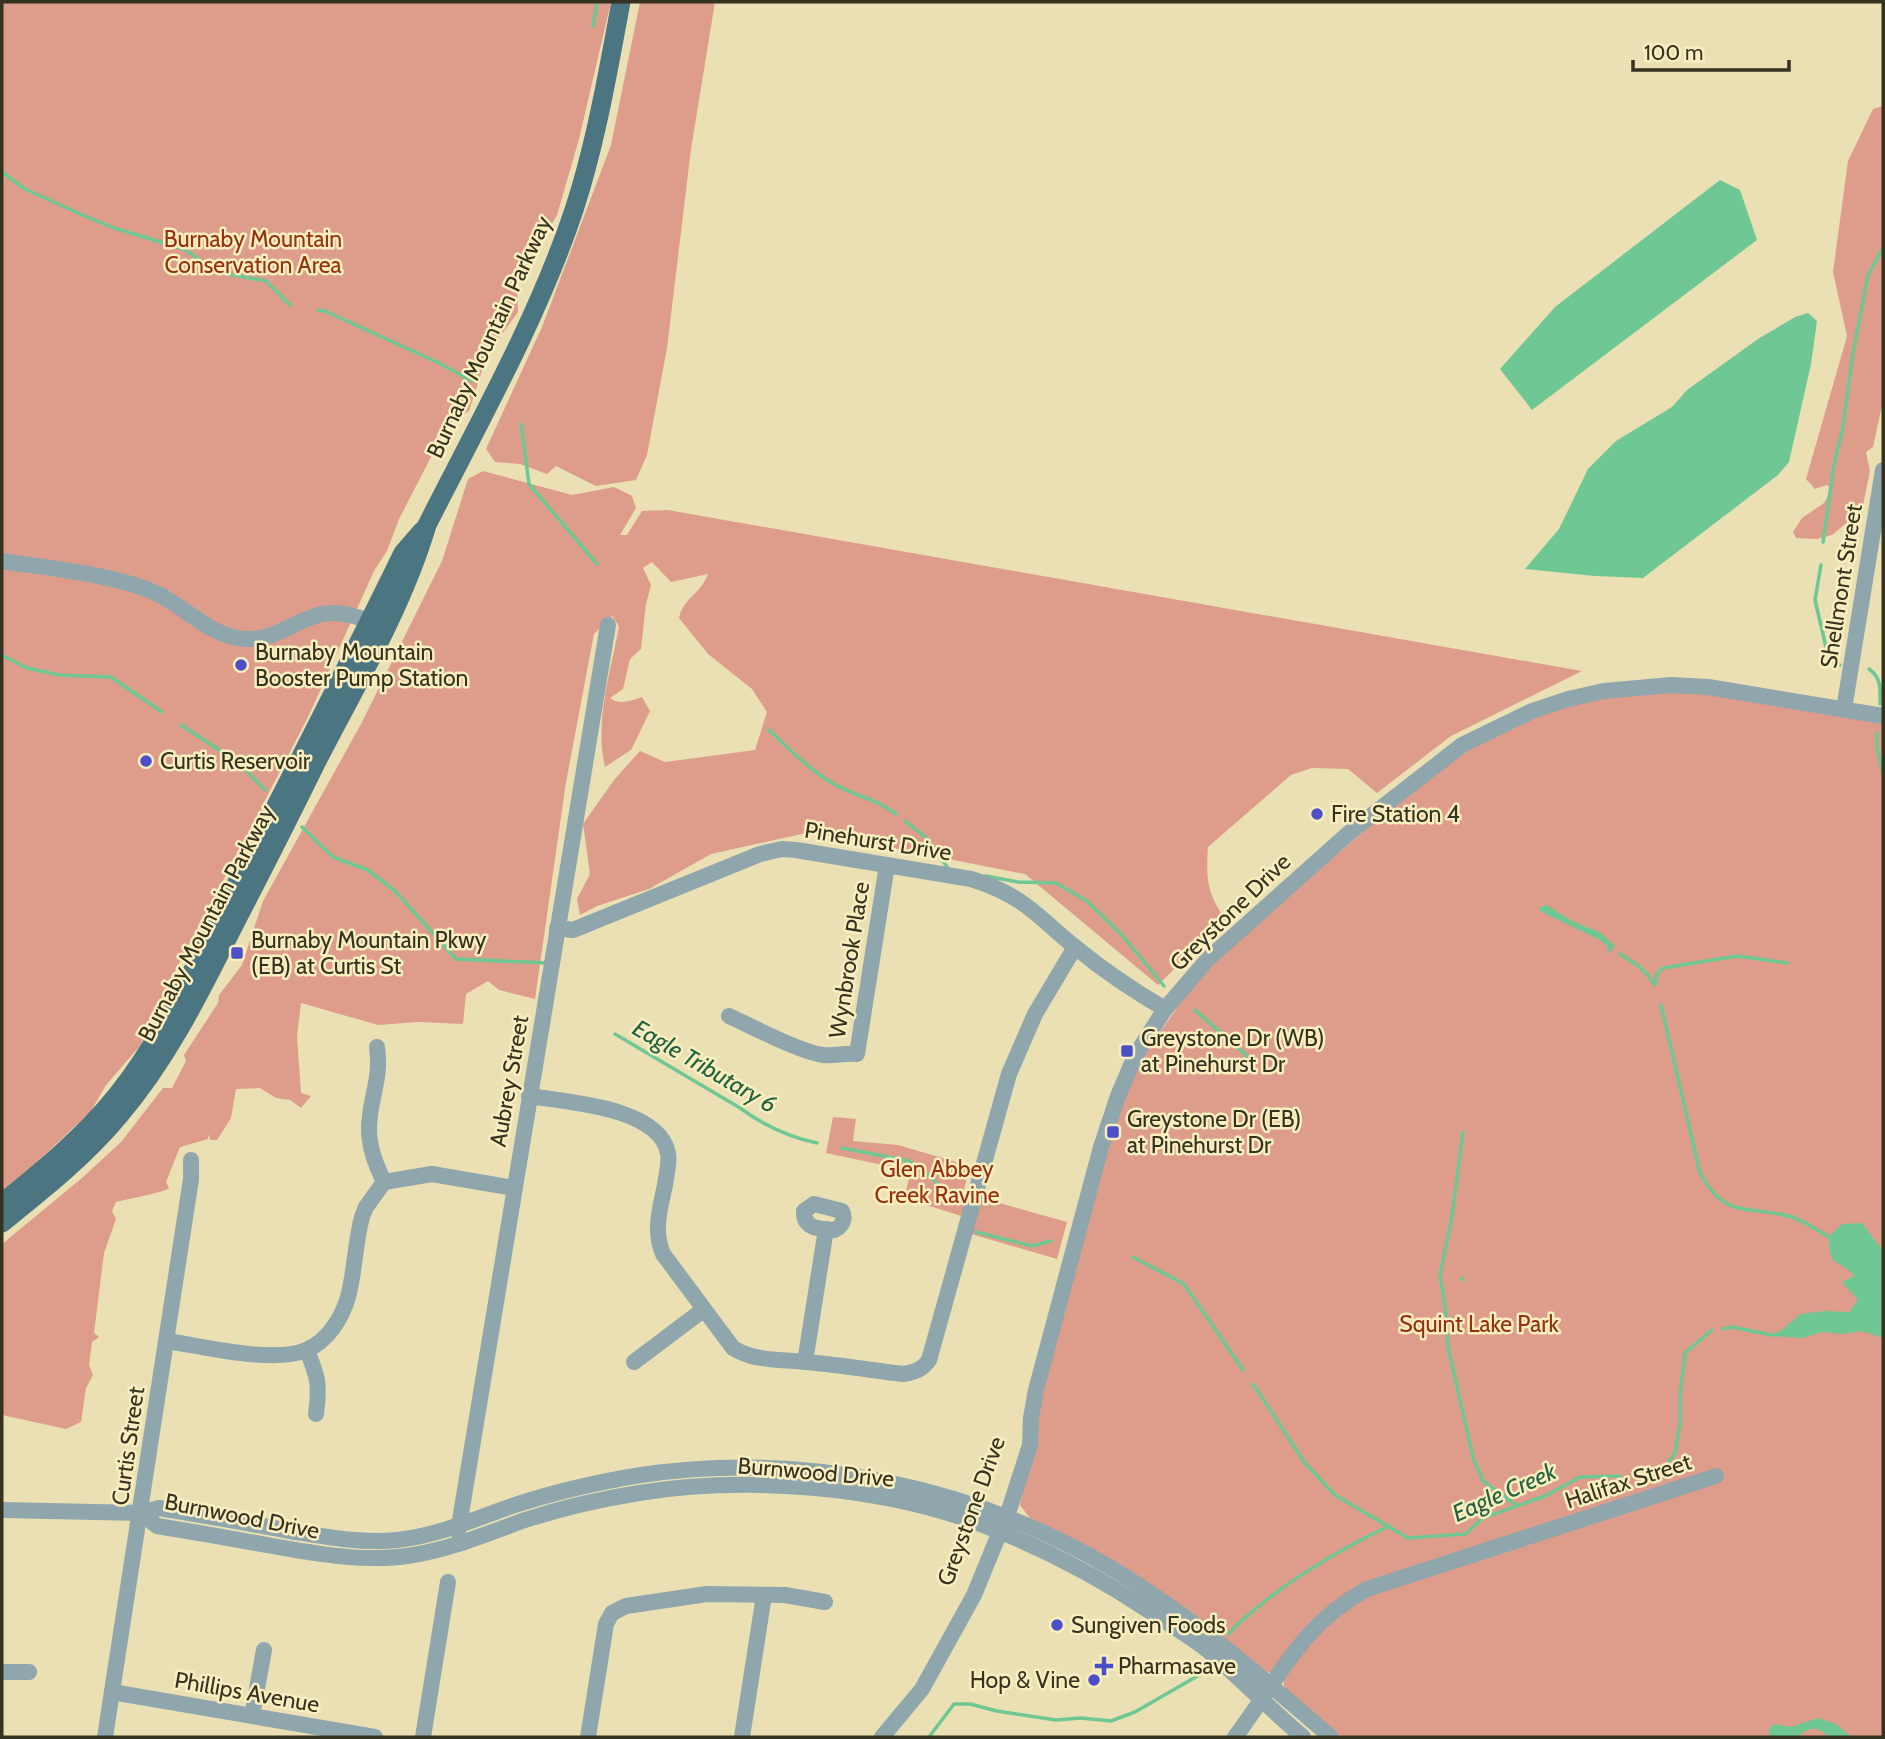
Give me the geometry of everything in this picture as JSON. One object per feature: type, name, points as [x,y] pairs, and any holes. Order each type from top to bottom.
[{"type":"main road","name":"Burnaby Mountain Parkway","points":[[2,1223],[57,1178],[119,1117],[162,1059],[204,984],[377,625],[403,553],[427,525],[530,317],[560,247],[587,164],[621,2]]},
{"type":"main road","name":"Burnaby Mountain Parkway","points":[[2,1203],[60,1154],[97,1118],[118,1094],[152,1044],[377,625]]},
{"type":"street","name":"Shellmont Street","points":[[1844,709],[1883,470]]},
{"type":"street","points":[[2,561],[116,580],[157,594],[211,628],[239,639],[274,636],[322,614],[340,614],[377,625]]},
{"type":"street","name":"Aubrey Street","points":[[457,1545],[608,625]]},
{"type":"street","name":"Greystone Drive","points":[[882,1737],[922,1689],[974,1594],[999,1522],[1021,1437],[1031,1418],[1036,1390],[1098,1159],[1118,1096],[1135,1056],[1165,1009],[1208,959],[1329,850],[1462,745],[1498,726],[1568,699],[1604,691],[1671,685],[1708,687],[1883,716]]},
{"type":"street","name":"Pinehurst Drive","points":[[557,928],[573,930],[771,850],[796,850],[971,879],[1000,889],[1029,906],[1075,947],[1165,1009]]},
{"type":"street","name":"Wynbrook Place","points":[[729,1016],[812,1052],[830,1055],[857,1054],[887,865]]},
{"type":"street","points":[[529,1096],[625,1113],[657,1133],[668,1151],[668,1166],[657,1225],[657,1240],[663,1254],[733,1349],[758,1359],[903,1374],[916,1372],[924,1367],[932,1347],[1009,1074],[1035,1014],[1075,947]]},
{"type":"street","points":[[377,1047],[380,1066],[369,1128],[371,1151],[384,1182]]},
{"type":"street","name":"Curtis Street","points":[[105,1737],[167,1341],[191,1179],[191,1160]]},
{"type":"street","points":[[167,1341],[270,1356],[307,1350],[329,1333],[342,1314],[349,1295],[362,1217],[384,1182],[417,1174],[432,1174],[514,1188]]},
{"type":"street","points":[[805,1362],[826,1229]]},
{"type":"street","points":[[634,1362],[703,1310]]},
{"type":"street","points":[[307,1350],[318,1376],[316,1414]]},
{"type":"street","name":"Burnwood Drive","points":[[141,1513],[159,1508],[328,1537],[374,1541],[419,1537],[544,1496],[592,1484],[654,1474],[734,1468],[786,1469],[856,1476],[945,1496],[999,1522],[1141,1605],[1212,1654],[1260,1700]]},
{"type":"street","name":"Halifax Street","points":[[1235,1737],[1279,1670],[1341,1603],[1367,1589],[1716,1476]]},
{"type":"street","name":"Burnwood Drive","points":[[141,1513],[157,1526],[335,1556],[371,1558],[412,1556],[457,1545],[528,1520],[640,1493],[731,1486],[786,1487],[864,1496],[999,1522],[1077,1549],[1116,1571],[1220,1643],[1270,1685]]},
{"type":"street","points":[[2,1510],[141,1513]]},
{"type":"street","points":[[423,1737],[448,1582]]},
{"type":"street","points":[[588,1737],[598,1623],[612,1613],[626,1606],[707,1594],[785,1595],[825,1602]]},
{"type":"street","points":[[742,1737],[764,1595]]},
{"type":"street","points":[[252,1716],[264,1650]]},
{"type":"street","points":[[2,1672],[29,1672]]},
{"type":"street","points":[[1270,1685],[1331,1737]]},
{"type":"street","name":"Phillips Avenue","points":[[112,1692],[376,1737]]},
{"type":"street","points":[[1260,1700],[1303,1737]]},
{"type":"green space","name":"Burnaby Mountain Conservation Area","points":[[2,2],[611,2],[579,139],[557,215],[517,285],[518,312],[487,355],[469,411],[448,424],[399,519],[387,551],[374,571],[309,715],[261,808],[262,813],[176,969],[169,990],[139,1047],[106,1085],[91,1111],[2,1195]]},
{"type":"green space","points":[[640,2],[715,2],[691,149],[667,348],[647,455],[636,480],[596,486],[556,466],[547,474],[520,464],[495,462],[486,449],[542,327],[611,145]]},
{"type":"green space","points":[[1883,106],[1883,401],[1873,447],[1866,452],[1870,471],[1862,510],[1832,535],[1817,539],[1796,538],[1793,532],[1802,518],[1824,503],[1832,489],[1827,485],[1815,489],[1806,479],[1847,336],[1833,272],[1848,161],[1873,109]]},
{"type":"green space","points":[[483,471],[572,495],[614,487],[632,496],[636,508],[620,535],[627,535],[642,511],[668,510],[1582,671],[1451,736],[1377,793],[1348,769],[1312,768],[1291,775],[1208,847],[1209,885],[1214,901],[1225,919],[1158,985],[1025,874],[811,832],[711,854],[649,889],[597,906],[580,915],[577,899],[590,874],[583,824],[614,780],[640,751],[665,762],[755,750],[767,712],[752,689],[708,654],[679,618],[684,606],[708,574],[671,582],[652,562],[643,568],[651,585],[641,649],[630,659],[623,689],[610,698],[622,702],[642,697],[650,711],[631,750],[605,767],[602,714],[619,626],[612,616],[594,634],[566,782],[535,999],[499,990],[488,981],[466,994],[463,1024],[418,1022],[378,1025],[301,1003],[297,1036],[301,1093],[311,1096],[301,1108],[290,1100],[276,1098],[260,1088],[236,1089],[231,1118],[217,1140],[210,1140],[209,1134],[208,1139],[180,1147],[166,1182],[169,1188],[116,1202],[112,1211],[116,1219],[104,1253],[94,1333],[99,1337],[92,1342],[89,1365],[93,1375],[86,1388],[81,1422],[66,1429],[2,1415],[2,1244],[121,1142],[163,1088],[172,1088],[186,1061],[184,1055],[218,1003],[219,995],[242,965],[263,901],[361,724],[442,561],[468,479]]},
{"type":"green space","name":"Squint Lake Park","points":[[1680,691],[1716,694],[1883,723],[1883,1737],[1341,1737],[1285,1691],[1283,1679],[1271,1672],[1265,1673],[1032,1521],[1020,1505],[1038,1408],[1114,1127],[1137,1068],[1149,1048],[1185,996],[1226,950],[1435,770],[1492,736],[1556,708],[1598,698]]},
{"type":"green space","name":"Glen Abbey Creek Ravine","points":[[833,1117],[856,1119],[853,1141],[898,1145],[970,1166],[963,1193],[1067,1222],[1057,1259],[971,1234],[974,1220],[904,1198],[911,1171],[826,1153]]},
{"type":"shaded area","points":[[1720,180],[1740,190],[1757,240],[1532,410],[1500,369],[1555,307]]},
{"type":"shaded area","points":[[1808,313],[1817,321],[1811,364],[1789,462],[1778,475],[1643,578],[1525,569],[1559,529],[1588,469],[1616,441],[1672,407],[1687,390],[1758,339],[1795,317]]},
{"type":"shaded area","points":[[1547,905],[1570,920],[1601,933],[1615,946],[1609,954],[1607,946],[1600,940],[1540,911],[1539,907]]},
{"type":"shaded area","points":[[1862,1223],[1883,1251],[1883,1338],[1861,1331],[1843,1334],[1822,1332],[1803,1338],[1768,1336],[1782,1330],[1800,1314],[1849,1312],[1858,1300],[1842,1282],[1854,1276],[1833,1259],[1829,1236],[1842,1224]]},
{"type":"shaded area","points":[[1818,1718],[1836,1724],[1852,1737],[1828,1737],[1814,1729],[1799,1737],[1769,1737],[1773,1724],[1791,1727]]},
{"type":"waterway","points":[[593,26],[597,2]]},
{"type":"waterway","points":[[2,172],[25,189],[87,217],[184,249],[217,272],[266,281],[290,305]]},
{"type":"waterway","points":[[1823,542],[1834,464],[1842,432],[1868,275],[1883,248]]},
{"type":"waterway","points":[[318,310],[439,363],[472,381]]},
{"type":"waterway","points":[[521,424],[529,484],[597,564]]},
{"type":"waterway","points":[[1821,565],[1815,600],[1829,660],[1840,665]]},
{"type":"waterway","points":[[2,655],[27,668],[59,675],[111,677],[162,712]]},
{"type":"waterway","points":[[1869,669],[1878,680],[1880,704]]},
{"type":"waterway","points":[[181,725],[239,763],[265,790]]},
{"type":"waterway","points":[[769,730],[824,777],[896,814]]},
{"type":"waterway","points":[[1877,733],[1883,774]]},
{"type":"waterway","points":[[905,821],[924,836],[948,868]]},
{"type":"waterway","points":[[302,827],[333,857],[368,870],[395,891],[456,959],[547,963]]},
{"type":"waterway","points":[[986,876],[1018,882],[1056,883],[1087,901],[1122,935],[1164,986]]},
{"type":"waterway","points":[[1620,954],[1643,970],[1654,984]]},
{"type":"waterway","points":[[1655,985],[1657,974],[1663,968],[1737,956],[1787,963]]},
{"type":"waterway","points":[[1661,1005],[1700,1173],[1709,1188],[1727,1204],[1793,1218],[1831,1238]]},
{"type":"waterway","points":[[1195,1010],[1246,1055],[1253,1066]]},
{"type":"waterway","name":"Eagle Tributary 6","points":[[615,1034],[767,1125],[817,1143]]},
{"type":"waterway","points":[[1463,1132],[1452,1216],[1440,1275],[1448,1347],[1473,1457],[1483,1481],[1516,1505]]},
{"type":"waterway","name":"Eagle Tributary 6","points":[[842,1148],[909,1161],[958,1203]]},
{"type":"waterway","name":"Eagle Tributary 6","points":[[976,1232],[1032,1246],[1051,1241]]},
{"type":"waterway","name":"Eagle Tributary 6","points":[[1133,1257],[1184,1284],[1243,1370]]},
{"type":"waterway","name":"Eagle Creek","points":[[1723,1329],[1732,1327],[1772,1335]]},
{"type":"waterway","name":"Eagle Creek","points":[[1635,1475],[1662,1471],[1675,1453],[1685,1353],[1712,1330]]},
{"type":"waterway","name":"Eagle Creek","points":[[1253,1384],[1305,1463],[1335,1495],[1408,1538],[1465,1534],[1483,1518],[1545,1496],[1580,1477],[1620,1476]]},
{"type":"waterway","name":"Eagle Creek","points":[[1229,1634],[1248,1615],[1298,1577],[1389,1526]]},
{"type":"waterway","name":"Eagle Creek","points":[[929,1737],[954,1704],[970,1704],[1056,1720],[1081,1718],[1111,1721],[1135,1712],[1201,1674],[1205,1669]]},
{"type":"place","name":"Burnaby Mountain Booster Pump Station","points":[[241,665]]},
{"type":"place","name":"Curtis Reservoir","points":[[146,761]]},
{"type":"place","name":"Fire Station 4","points":[[1317,814]]},
{"type":"place","name":"Burnaby Mountain Pkwy (EB) at Curtis St","points":[[237,953]]},
{"type":"place","name":"Greystone Dr (WB) at Pinehurst Dr","points":[[1127,1051]]},
{"type":"place","name":"Greystone Dr (EB) at Pinehurst Dr","points":[[1113,1132]]},
{"type":"place","name":"Sungiven Foods","points":[[1057,1625]]},
{"type":"place","name":"Pharmasave","points":[[1104,1666]]},
{"type":"place","name":"Hop & Vine","points":[[1094,1680]]}]
